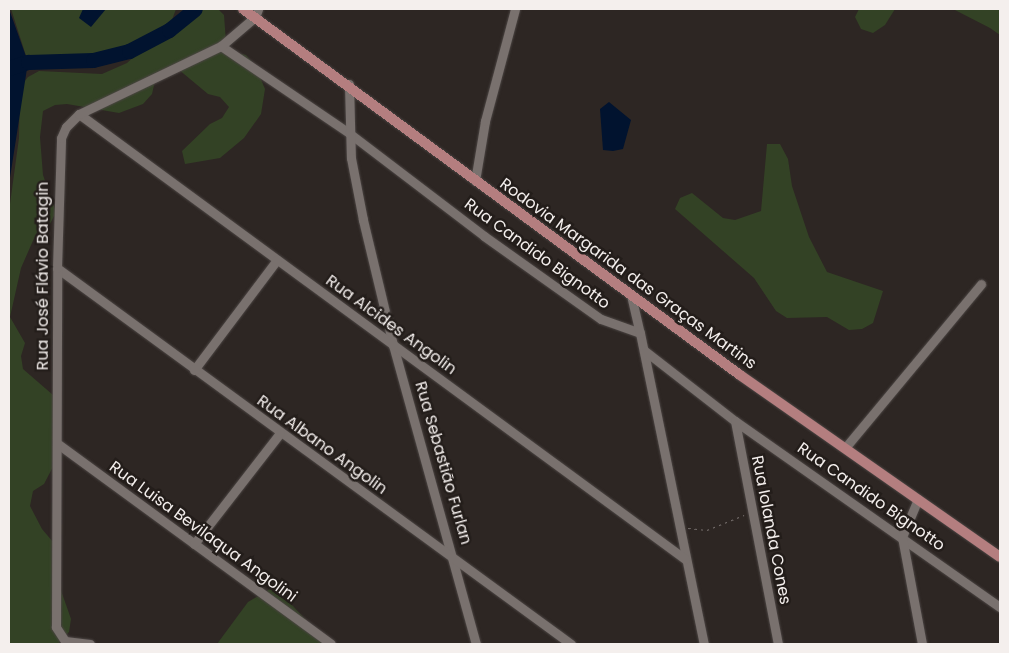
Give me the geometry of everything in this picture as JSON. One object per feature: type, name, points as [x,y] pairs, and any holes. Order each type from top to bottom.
[{"type":"main road","name":"Rodovia Margarida das Graças Martins","points":[[243,9],[256,13],[476,181],[631,295],[1000,557]]},
{"type":"street","points":[[476,181],[485,120],[515,9]]},
{"type":"street","name":"Rua José Flávio Batagin","points":[[90,644],[68,642],[56,627],[57,268],[61,138],[66,127],[79,114],[221,46],[256,13]]},
{"type":"street","name":"Rua Candido Bignotto","points":[[221,46],[349,133],[484,236],[601,319],[640,333]]},
{"type":"street","name":"Rua Sebastião Furlan","points":[[349,84],[349,133],[359,201],[394,346],[455,562],[476,644]]},
{"type":"street","name":"Rua Alcides Angolin","points":[[79,114],[685,560]]},
{"type":"street","points":[[194,370],[277,260]]},
{"type":"street","name":"Rua Albano Angolin","points":[[57,268],[280,434],[571,644]]},
{"type":"street","points":[[845,448],[981,284]]},
{"type":"street","points":[[631,295],[645,352],[685,560],[704,644]]},
{"type":"street","name":"Rua Candido Bignotto","points":[[645,352],[734,421],[1000,607]]},
{"type":"street","name":"Rua Iolanda Cones","points":[[734,421],[778,644]]},
{"type":"street","points":[[194,544],[280,434]]},
{"type":"street","name":"Rua Luisa Bevilaqua Angolini","points":[[58,444],[331,644]]},
{"type":"street","points":[[918,498],[902,537],[922,644]]},
{"type":"path","points":[[679,526],[707,530],[751,511]]},
{"type":"green space","points":[[11,9],[176,9],[169,28],[201,9],[218,9],[224,15],[226,42],[233,52],[246,55],[255,65],[265,89],[261,114],[244,138],[220,158],[185,164],[182,151],[210,124],[222,118],[229,107],[220,97],[208,94],[178,69],[155,81],[152,94],[143,104],[119,113],[67,104],[55,105],[43,111],[40,137],[43,175],[56,212],[50,224],[38,230],[21,268],[10,317],[25,343],[21,356],[23,369],[53,395],[56,461],[44,484],[33,491],[30,506],[42,529],[59,549],[56,576],[71,619],[69,632],[58,644],[9,644],[9,211],[19,138],[20,87],[28,77],[39,71],[102,74],[127,63],[155,38],[129,51],[93,60],[28,62]]},
{"type":"green space","points":[[859,9],[895,9],[885,25],[873,33],[861,29],[855,17]]},
{"type":"green space","points":[[953,9],[1000,9],[1000,35],[990,28]]},
{"type":"green space","points":[[767,144],[780,144],[788,159],[792,186],[809,237],[827,272],[883,291],[873,323],[862,329],[849,330],[827,317],[787,318],[776,311],[754,278],[675,209],[680,198],[692,193],[723,218],[735,220],[761,211]]},
{"type":"green space","points":[[270,589],[291,604],[329,644],[217,644],[248,602]]},
{"type":"water","points":[[9,9],[28,62],[9,184]]},
{"type":"water","points":[[83,9],[106,9],[91,27],[79,18]]},
{"type":"water","points":[[609,102],[631,120],[623,149],[613,151],[603,150],[600,109]]},
{"type":"waterway","points":[[9,68],[28,62],[93,60],[129,51],[169,30],[195,9]]}]
